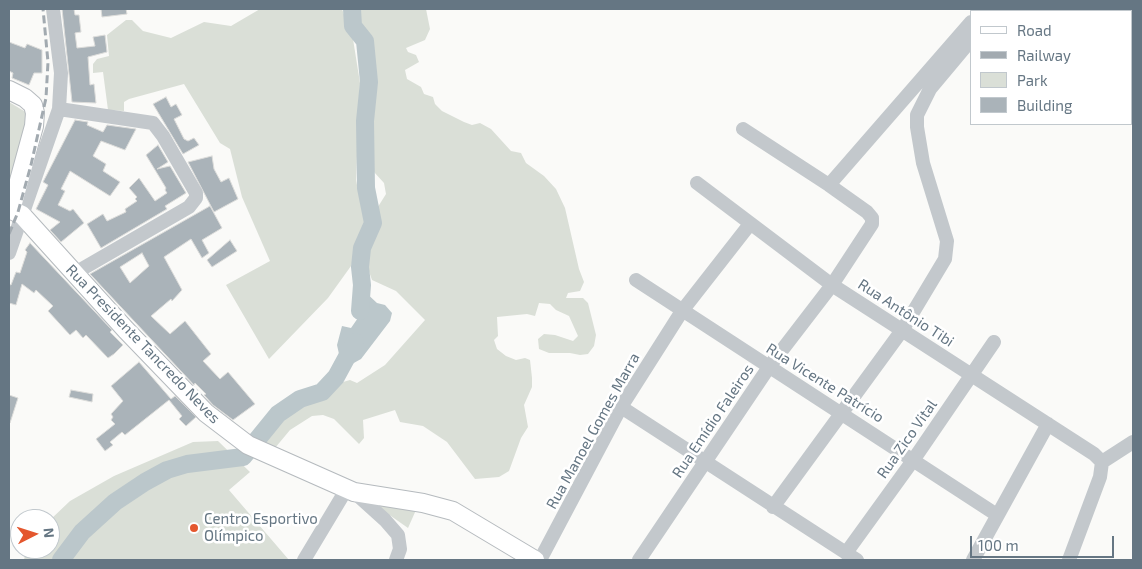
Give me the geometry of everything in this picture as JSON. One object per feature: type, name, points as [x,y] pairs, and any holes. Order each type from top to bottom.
[{"type":"main road","points":[[9,90],[25,98],[33,105],[35,113],[34,126],[13,213]]},
{"type":"main road","name":"Rua Presidente Tancredo Neves","points":[[13,213],[75,273],[153,359],[206,413],[248,445],[350,491],[446,508],[534,560]]},
{"type":"street","points":[[9,253],[13,213],[59,109],[60,73],[54,9]]},
{"type":"street","points":[[743,129],[829,184],[970,23]]},
{"type":"street","points":[[773,507],[902,330],[945,259],[947,241],[923,163],[917,127],[918,115],[930,89],[970,41]]},
{"type":"street","points":[[59,109],[152,123],[163,136],[196,193],[196,198],[189,207],[75,273]]},
{"type":"street","name":"Rua Antônio Tibi","points":[[697,184],[832,284],[1094,454],[1102,462]]},
{"type":"street","name":"Rua Emídio Faleiros","points":[[639,560],[769,367],[832,284],[870,229],[872,221],[870,215],[829,184]]},
{"type":"street","name":"Rua Manoel Gomes Marra","points":[[540,560],[622,407],[682,311],[750,224]]},
{"type":"street","name":"Rua Vicente Patrício","points":[[636,280],[914,459],[997,515]]},
{"type":"street","name":"Rua Zico Vital","points":[[851,557],[914,459],[994,342]]},
{"type":"street","points":[[622,407],[851,557]]},
{"type":"street","points":[[973,560],[1048,424]]},
{"type":"street","points":[[1069,560],[1100,476],[1102,462],[1133,442]]},
{"type":"street","points":[[304,560],[350,491],[392,527],[400,541],[398,554]]},
{"type":"green space","points":[[260,9],[342,9],[353,39],[360,83],[356,180],[365,225],[351,266],[328,298],[269,359],[226,285],[270,261],[242,197],[230,149],[220,143],[184,84],[129,99],[124,102],[124,111],[108,110],[103,72],[93,73],[93,64],[97,59],[109,56],[107,35],[126,20],[132,20],[143,31],[171,38],[204,22],[231,26]]},
{"type":"green space","points":[[360,9],[426,9],[430,29],[425,40],[406,48],[408,52],[416,55],[419,62],[405,70],[407,79],[421,87],[424,94],[433,97],[435,104],[442,111],[472,125],[480,123],[491,129],[511,151],[521,153],[526,163],[544,176],[556,189],[565,208],[579,269],[584,282],[580,291],[568,293],[566,298],[583,298],[588,303],[596,335],[594,346],[588,354],[580,355],[549,353],[539,349],[538,339],[544,334],[555,335],[573,341],[578,336],[569,316],[556,310],[550,304],[539,303],[535,316],[527,314],[497,317],[498,336],[494,340],[497,349],[506,356],[516,360],[525,358],[530,360],[532,378],[532,387],[524,405],[528,427],[521,438],[509,471],[499,477],[475,479],[447,442],[423,426],[400,422],[395,410],[363,420],[364,438],[359,444],[334,419],[323,415],[312,416],[290,430],[275,448],[263,442],[271,430],[288,413],[320,397],[336,384],[350,380],[357,383],[385,365],[425,320],[396,291],[372,280],[366,263],[380,223],[376,210],[386,194],[384,183],[374,172],[371,161],[371,120],[375,81],[370,63],[368,39],[361,28]]},
{"type":"green space","points":[[9,102],[29,114],[9,185]]},
{"type":"green space","points":[[218,441],[250,472],[229,490],[289,560],[24,560],[60,559],[60,510],[70,501],[114,476],[193,442]]},
{"type":"green space","points":[[371,502],[416,510],[408,528]]},
{"type":"shaded area","points":[[348,9],[356,9],[356,25],[367,39],[366,63],[362,41],[353,29]]},
{"type":"shaded area","points":[[362,289],[377,303],[385,305],[392,313],[390,321],[361,359],[352,364],[347,364],[339,354],[337,345],[342,326],[351,328],[360,315],[358,302]]},
{"type":"building","points":[[62,9],[74,9],[75,15],[79,15],[81,32],[75,33],[77,48],[95,46],[93,37],[105,35],[107,52],[88,57],[90,85],[94,84],[96,103],[72,102]]},
{"type":"building","points":[[101,9],[126,9],[127,14],[102,17]]},
{"type":"building","points":[[9,42],[25,48],[27,44],[42,50],[42,73],[34,73],[29,85],[12,78],[13,73],[9,71]]},
{"type":"building","points":[[166,97],[171,107],[176,104],[182,115],[174,119],[184,139],[188,141],[194,138],[199,145],[183,154],[153,104]]},
{"type":"building","points":[[75,120],[88,122],[87,125],[103,132],[107,125],[136,129],[125,150],[101,141],[93,156],[106,164],[103,171],[120,182],[110,196],[70,171],[61,189],[65,191],[58,205],[70,211],[73,209],[84,223],[61,242],[50,230],[60,222],[36,209],[48,185],[43,182]]},
{"type":"building","points":[[158,145],[168,162],[157,169],[170,166],[186,193],[165,206],[167,209],[101,248],[87,224],[103,214],[107,221],[126,212],[125,209],[137,201],[135,199],[137,197],[129,188],[139,178],[155,201],[167,193],[166,188],[146,155]]},
{"type":"building","points":[[212,156],[214,169],[221,182],[229,178],[238,199],[214,212],[188,162]]},
{"type":"building","points":[[210,206],[222,228],[202,240],[209,253],[202,258],[191,239],[164,257],[182,290],[172,301],[171,299],[151,316],[170,334],[185,321],[211,354],[203,361],[220,379],[228,372],[255,404],[233,420],[213,405],[204,395],[206,394],[195,383],[194,385],[90,274]],"holes":[[[142,253],[149,266],[130,283],[120,267]]]},
{"type":"building","points":[[230,240],[237,251],[212,267],[207,260]]},
{"type":"building","points":[[30,243],[112,330],[110,332],[123,345],[114,354],[108,358],[86,335],[83,338],[76,330],[70,335],[48,311],[53,306],[36,290],[34,293],[22,284],[16,305],[9,303],[9,284],[11,285],[16,272],[20,273],[27,252],[25,250]]},
{"type":"building","points":[[139,362],[171,399],[175,396],[196,417],[186,426],[179,419],[182,416],[169,400],[125,435],[122,432],[110,442],[113,445],[105,451],[96,439],[115,424],[111,420],[113,417],[111,414],[123,401],[111,386]]},
{"type":"building","points":[[71,390],[93,394],[92,402],[69,397]]},
{"type":"building","points":[[9,395],[18,398],[10,423],[9,423]]},
{"type":"waterway","points":[[352,9],[353,26],[365,41],[369,82],[365,121],[366,188],[373,223],[362,248],[360,311]]},
{"type":"waterway","points":[[61,560],[82,532],[115,502],[145,482],[167,470],[187,464],[243,457],[278,414],[300,399],[322,392],[336,377],[355,342]]},
{"type":"railway","points":[[9,234],[18,212],[31,165],[46,98],[48,62],[43,9]]},
{"type":"place","name":"Centro Esportivo Olímpico","points":[[194,528]]}]
